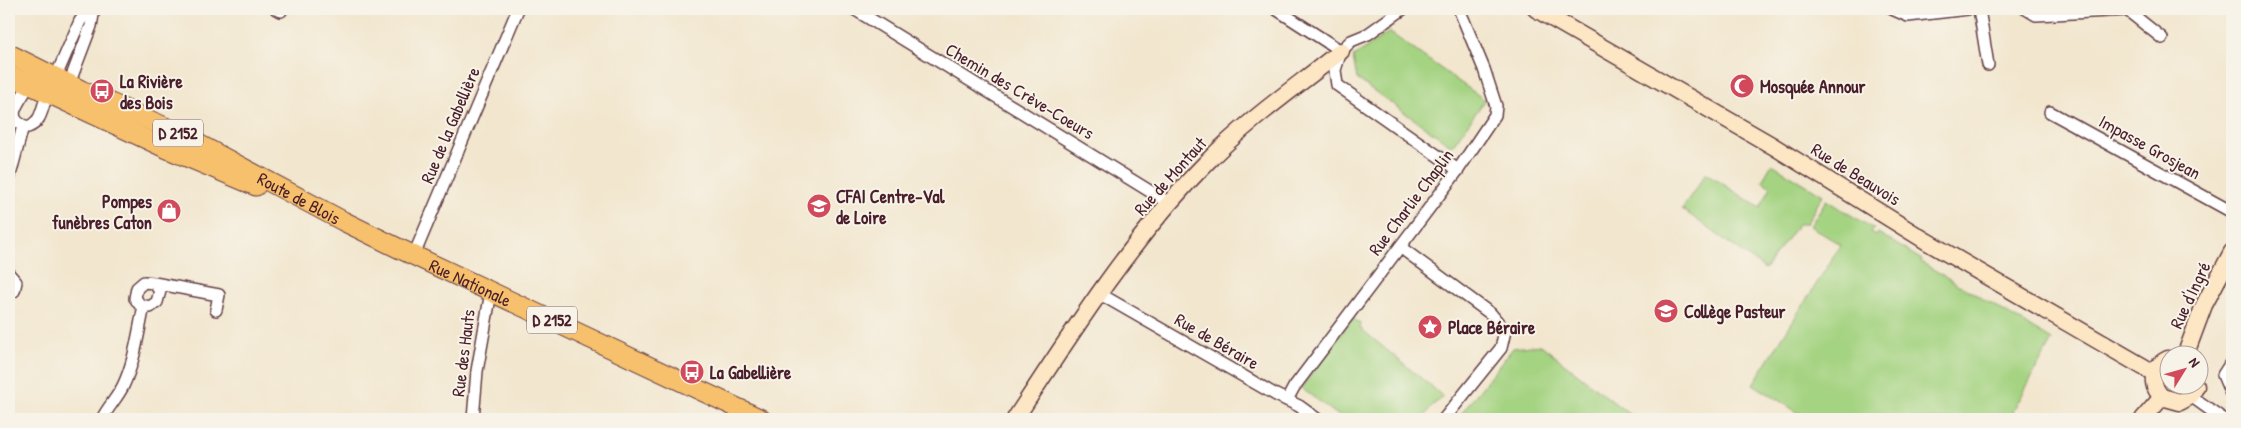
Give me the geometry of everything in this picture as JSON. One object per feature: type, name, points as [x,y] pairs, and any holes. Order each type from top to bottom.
[{"type":"main road","name":"Route de Blois","points":[[9,54],[57,85],[172,130],[343,221]]},
{"type":"main road","name":"Route de Blois","points":[[9,75],[29,84],[57,85]]},
{"type":"main road","name":"Rue Nationale","points":[[343,221],[761,419]]},
{"type":"street","points":[[29,84],[14,109],[15,118],[23,126],[28,127],[36,122],[91,26],[92,9]]},
{"type":"street","points":[[276,9],[281,11],[282,9]]},
{"type":"street","name":"Rue de la Gabellière","points":[[414,256],[518,9]]},
{"type":"street","name":"Chemin des Crève-Coeurs","points":[[854,9],[1169,204]]},
{"type":"street","points":[[1276,9],[1341,51],[1335,70],[1337,85],[1458,170]]},
{"type":"street","name":"Rue de Montaut","points":[[1015,419],[1080,319],[1169,204],[1207,161],[1258,114],[1341,51],[1350,42],[1368,34],[1403,9]]},
{"type":"street","name":"Rue Charlie Chaplin","points":[[1287,400],[1294,387],[1492,122],[1496,106],[1484,68],[1459,9]]},
{"type":"street","name":"Rue de Beauvois","points":[[1536,9],[1773,146],[1926,241],[2154,374]]},
{"type":"street","points":[[1892,9],[1908,16],[1968,9]]},
{"type":"street","points":[[1979,9],[1988,65]]},
{"type":"street","points":[[2026,9],[2036,15],[2084,10],[2127,10],[2162,38]]},
{"type":"street","name":"Impasse Grosjean","points":[[2050,112],[2232,212]]},
{"type":"street","points":[[9,179],[23,126]]},
{"type":"street","points":[[1400,247],[1491,314],[1505,331],[1501,348],[1444,419]]},
{"type":"street","name":"Rue d'Ingré","points":[[2189,346],[2204,305],[2232,252]]},
{"type":"street","points":[[9,274],[16,282],[14,291],[9,294]]},
{"type":"street","points":[[154,283],[160,291],[157,302],[150,307],[140,305],[135,298],[137,288],[144,282],[154,283],[219,295],[216,310]]},
{"type":"street","name":"Rue des Hauts","points":[[473,419],[477,371],[490,292]]},
{"type":"street","name":"Rue de Béraire","points":[[1100,294],[1317,419]]},
{"type":"street","points":[[102,419],[109,404],[122,388],[131,367],[144,306]]},
{"type":"street","points":[[2232,362],[2223,374],[2232,396]]},
{"type":"street","points":[[2158,368],[2154,374],[2154,387],[2162,397],[2174,402],[2180,402],[2187,396]]},
{"type":"street","points":[[2200,396],[2223,419]]},
{"type":"street","points":[[2143,419],[2162,397]]},
{"type":"green space","points":[[1389,32],[1485,100],[1452,146],[1357,79],[1353,57]]},
{"type":"green space","points":[[1772,164],[1823,195],[1806,224],[1798,224],[1765,269],[1682,209],[1706,173],[1760,208],[1771,187],[1762,181]]},
{"type":"green space","points":[[1826,200],[1874,229],[1871,233],[1876,236],[1878,233],[1922,260],[1921,262],[2052,340],[2009,419],[1808,419],[1753,384],[1841,245],[1810,226]]},
{"type":"green space","points":[[1353,318],[1360,324],[1360,328],[1444,397],[1434,404],[1422,419],[1343,419],[1301,388]]},
{"type":"green space","points":[[1541,345],[1635,419],[1457,419],[1513,348]]},
{"type":"place","name":"Mosquée Annour","points":[[1742,86]]},
{"type":"place","name":"La Rivière des Bois","points":[[102,91]]},
{"type":"place","name":"CFAI Centre-Val de Loire","points":[[819,206]]},
{"type":"place","name":"Pompes funèbres Caton","points":[[169,211]]},
{"type":"place","name":"Collège Pasteur","points":[[1666,311]]},
{"type":"place","name":"Place Béraire","points":[[1430,327]]},
{"type":"place","name":"La Gabellière","points":[[692,372]]}]
